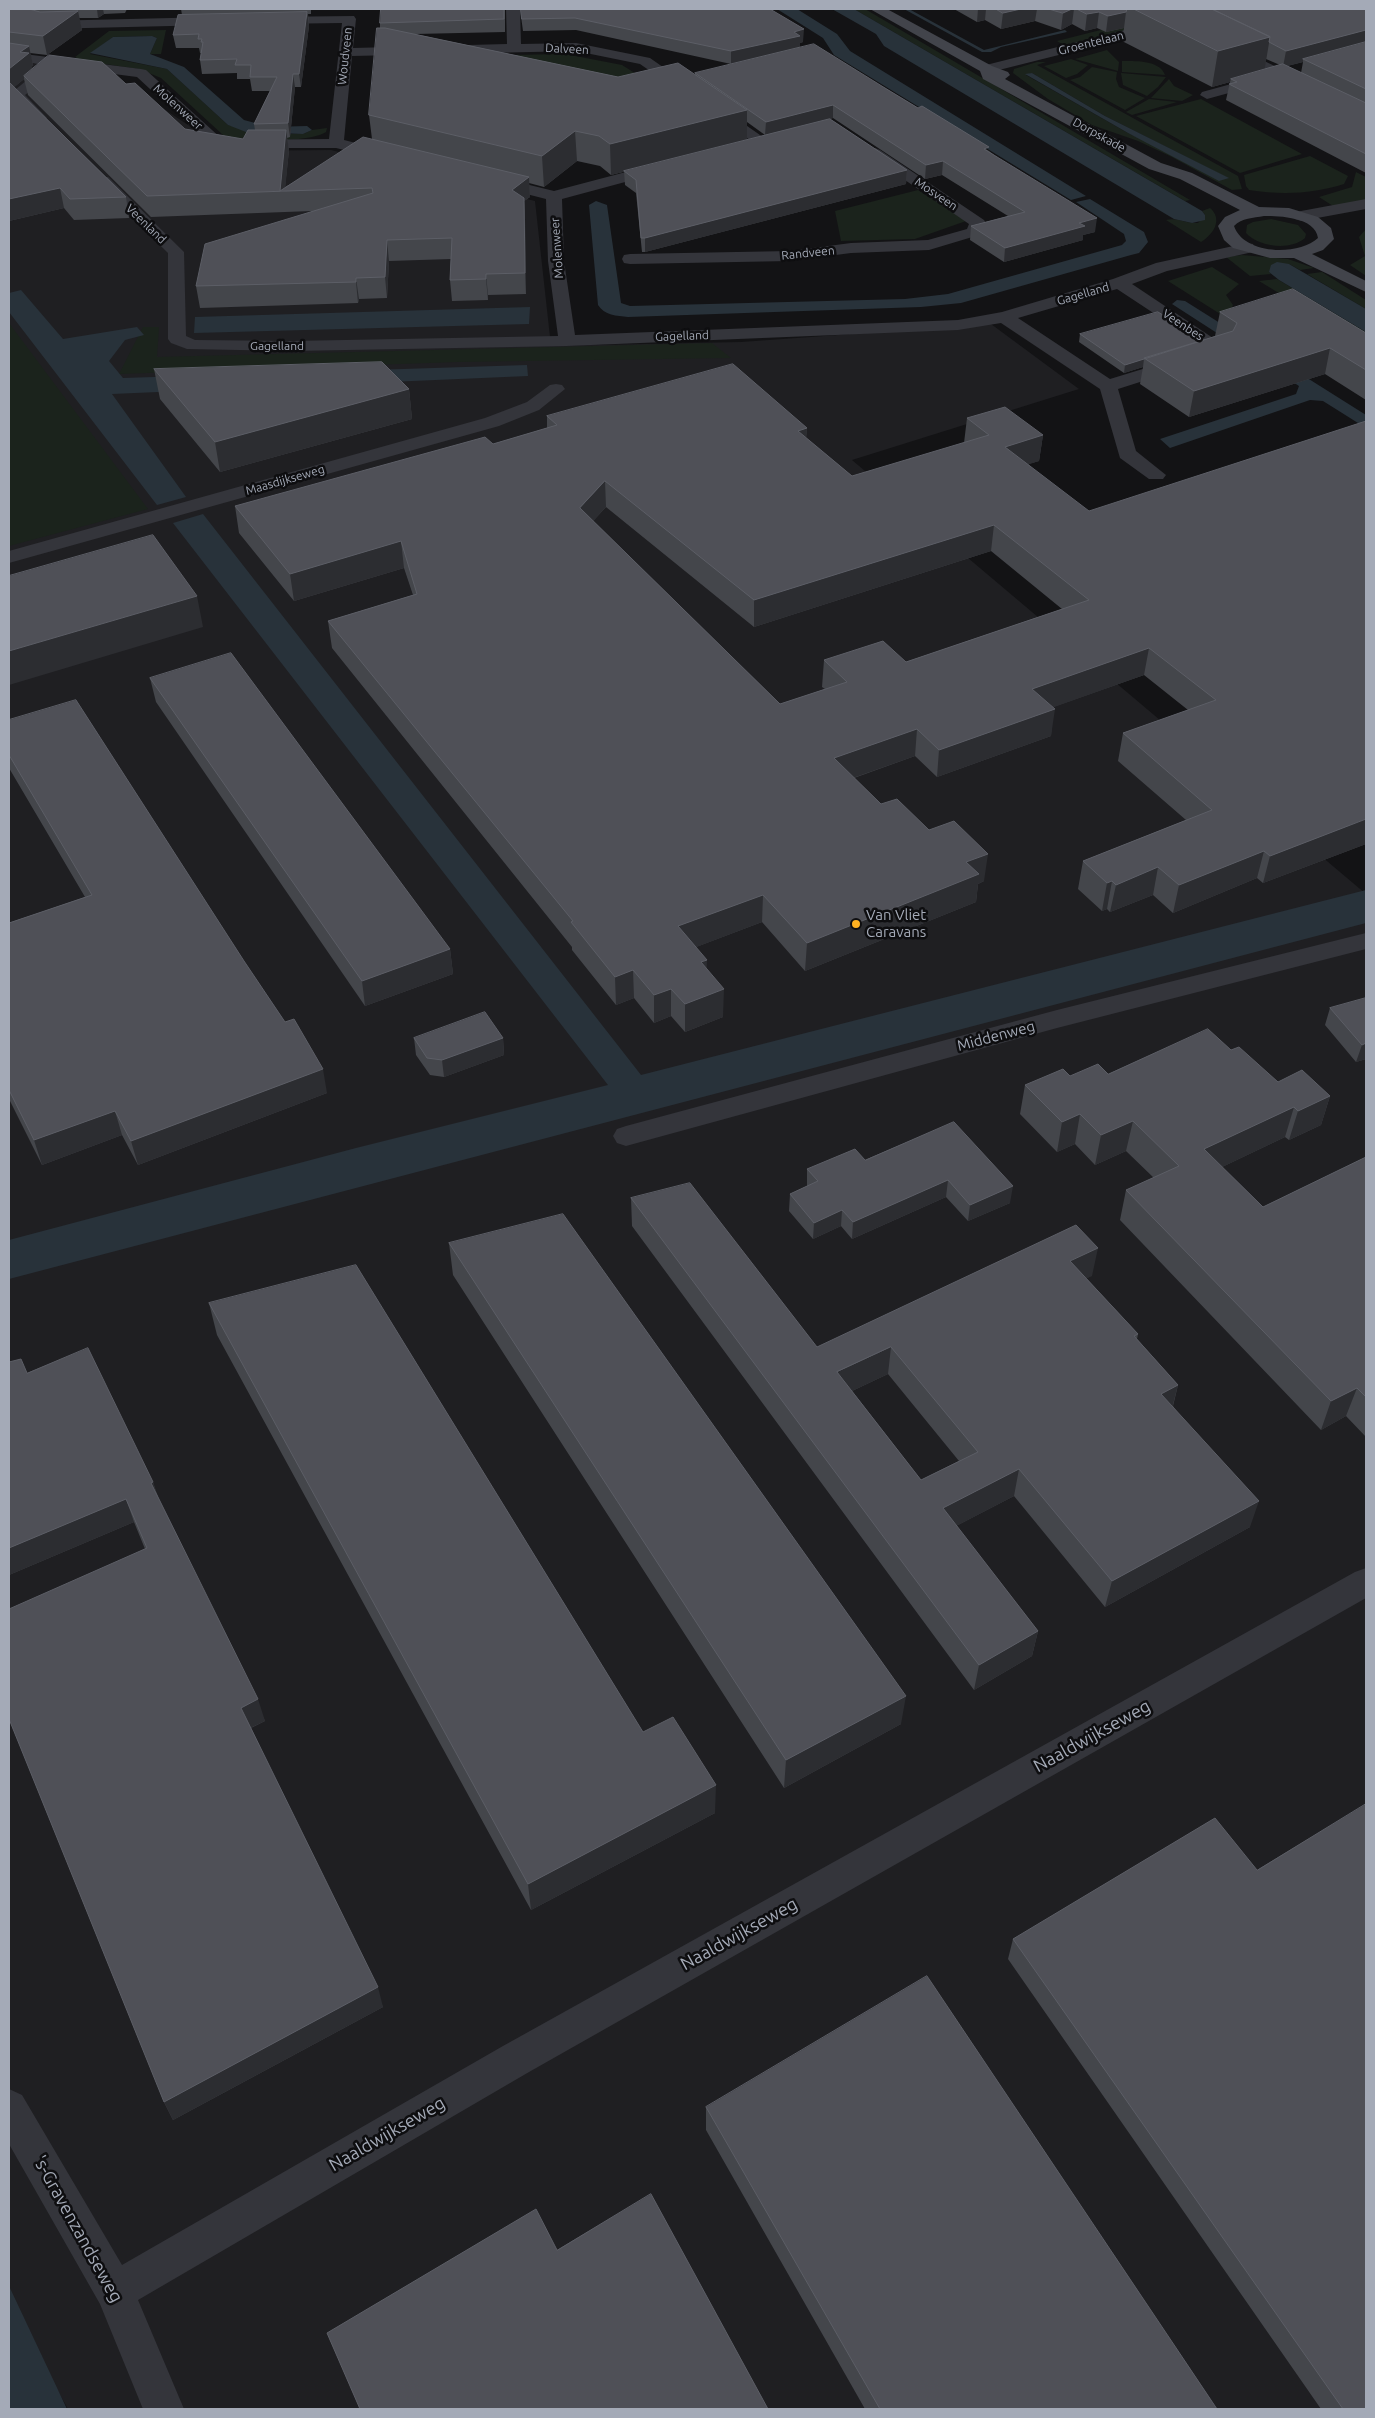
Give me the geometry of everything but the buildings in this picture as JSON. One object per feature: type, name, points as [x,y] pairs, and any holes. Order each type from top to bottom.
[{"type":"main road","name":"Dorpskade","points":[[878,9],[987,70],[988,76],[1013,91],[1042,104],[1155,166],[1186,176],[1255,211]]},
{"type":"main road","name":"Dorpskade","points":[[1155,166],[1171,180],[1235,217]]},
{"type":"main road","points":[[1255,211],[1283,212],[1301,216],[1321,226],[1325,231],[1326,240],[1319,247],[1298,254],[1272,254],[1248,248],[1226,233],[1226,226],[1235,217],[1255,211]]},
{"type":"main road","points":[[1319,247],[1342,263],[1366,286]]},
{"type":"main road","points":[[1298,254],[1366,286]]},
{"type":"street","points":[[513,9],[514,48]]},
{"type":"street","name":"Groentelaan","points":[[987,70],[1225,9]]},
{"type":"street","points":[[1154,11],[1191,30]]},
{"type":"street","points":[[9,13],[44,25],[230,21]]},
{"type":"street","name":"Woudveen","points":[[266,16],[349,19],[336,143]]},
{"type":"street","points":[[1217,42],[1366,116]]},
{"type":"street","name":"Dalveen","points":[[345,52],[576,47],[645,60],[762,142]]},
{"type":"street","name":"Molenweer","points":[[9,56],[141,74],[219,145],[336,143],[402,159]]},
{"type":"street","points":[[50,129],[13,96],[56,63]]},
{"type":"street","points":[[1206,95],[1303,68]]},
{"type":"street","points":[[676,82],[695,78]]},
{"type":"street","points":[[742,147],[779,138]]},
{"type":"street","name":"Mosveen","points":[[864,146],[978,223]]},
{"type":"street","points":[[554,196],[674,165]]},
{"type":"street","name":"Veenland","points":[[91,170],[176,252],[177,339],[193,345]]},
{"type":"street","name":"Molenweer","points":[[478,177],[554,196],[556,262],[568,341]]},
{"type":"street","points":[[1301,216],[1366,204]]},
{"type":"street","points":[[1321,226],[1366,213]]},
{"type":"street","name":"Randveen","points":[[630,259],[790,256],[851,248],[929,245],[973,232],[978,223]]},
{"type":"street","name":"Gagelland","points":[[1162,267],[1180,254],[1230,237]]},
{"type":"street","name":"Gagelland","points":[[193,345],[292,346],[568,341],[958,324],[1004,317],[1119,283],[1162,267],[1248,248]]},
{"type":"street","name":"Veenbes","points":[[1108,386],[1222,350],[1119,283]]},
{"type":"street","points":[[1004,317],[1108,386],[1127,454],[1156,475]]},
{"type":"street","name":"Maasdijkseweg","points":[[9,557],[492,422],[533,406],[556,389]]},
{"type":"street","name":"Middenweg","points":[[626,1136],[1057,1019],[1366,941]]},
{"type":"street","name":"Naaldwijkseweg","points":[[115,2291],[516,2059],[1366,1582]]},
{"type":"street","name":"'s-Gravenzandseweg","points":[[9,2108],[115,2291],[163,2409]]},
{"type":"shaded area","points":[[777,9],[797,9],[837,34],[850,51],[1086,196],[1071,200],[834,55],[823,38]]},
{"type":"shaded area","points":[[832,9],[854,9],[1202,211],[1205,215],[1205,220],[1192,223],[1174,219],[884,46],[876,34]]},
{"type":"shaded area","points":[[854,9],[865,9],[1190,200],[1185,201]]},
{"type":"shaded area","points":[[904,9],[909,9],[984,50],[1065,30],[1067,32],[1001,47],[991,52],[982,52]]},
{"type":"shaded area","points":[[1156,16],[1158,23],[1065,46],[1057,41]]},
{"type":"shaded area","points":[[166,30],[161,54],[150,54],[157,38],[152,36],[113,37],[90,54],[167,69],[228,125],[270,134],[303,134],[312,130],[327,128],[326,132],[318,136],[291,140],[245,139],[223,135],[161,78],[139,69],[105,64],[98,66],[73,63],[77,58],[75,57],[109,31]]},
{"type":"shaded area","points":[[152,36],[157,38],[150,54],[184,67],[244,120],[270,127],[307,126],[312,130],[303,134],[246,132],[228,125],[167,69],[90,53],[113,37]]},
{"type":"shaded area","points":[[1107,50],[1119,62],[1118,71],[1075,59]]},
{"type":"shaded area","points":[[565,54],[622,65],[654,85],[507,55]]},
{"type":"shaded area","points":[[1071,59],[1088,65],[1077,74],[1066,78],[1044,66]]},
{"type":"shaded area","points":[[9,61],[110,73],[227,151],[331,150],[535,201],[551,346],[741,342],[991,324],[1079,389],[852,460],[1366,894],[1366,2409],[68,2409],[9,2305]]},
{"type":"shaded area","points":[[1122,61],[1140,61],[1153,64],[1158,66],[1165,75],[1122,72]]},
{"type":"shaded area","points":[[1037,62],[1046,62],[1037,65],[1238,176],[1242,189],[1232,190],[1172,157],[1138,141],[1092,125],[1048,99],[1013,73],[1014,69]],"holes":[[[1032,73],[1105,116],[1228,178],[1128,133],[1026,75]]]},
{"type":"shaded area","points":[[1092,67],[1117,72],[1116,79],[1119,87],[1145,98],[1125,110],[1070,80],[1080,77]]},
{"type":"shaded area","points":[[1032,73],[1105,116],[1229,178],[1219,181],[1128,133],[1025,74]]},
{"type":"shaded area","points":[[1121,73],[1166,77],[1147,96],[1123,85]]},
{"type":"shaded area","points":[[1169,79],[1174,86],[1193,95],[1182,101],[1151,98]]},
{"type":"shaded area","points":[[1149,99],[1177,102],[1132,115],[1126,112]]},
{"type":"shaded area","points":[[1201,99],[1302,154],[1240,173],[1136,116]]},
{"type":"shaded area","points":[[1310,156],[1348,176],[1344,184],[1309,192],[1285,193],[1249,190],[1246,186],[1244,175]]},
{"type":"shaded area","points":[[1356,172],[1366,177],[1366,200],[1333,206],[1319,197],[1352,187]]},
{"type":"shaded area","points":[[918,190],[966,221],[915,239],[841,241],[835,211]]},
{"type":"shaded area","points":[[1090,199],[1144,232],[1148,242],[1139,253],[961,303],[921,307],[628,317],[607,313],[598,305],[589,205],[596,201],[607,205],[621,303],[630,306],[905,299],[948,294],[1122,245],[1126,241],[1124,234],[1076,202]]},
{"type":"shaded area","points":[[1210,208],[1216,217],[1215,226],[1210,235],[1201,242],[1166,220],[1174,219],[1198,223],[1205,215],[1202,211]]},
{"type":"shaded area","points":[[1271,219],[1298,225],[1306,234],[1305,238],[1291,245],[1275,246],[1259,242],[1246,233],[1247,225]]},
{"type":"shaded area","points":[[1366,229],[1366,276],[1350,265],[1365,256],[1359,237]]},
{"type":"shaded area","points":[[1242,255],[1288,259],[1314,268],[1300,270],[1289,264],[1269,272],[1271,274],[1250,276],[1226,257]]},
{"type":"shaded area","points":[[1277,262],[1289,264],[1366,309],[1366,332],[1279,280],[1269,272],[1271,265]]},
{"type":"shaded area","points":[[1212,267],[1239,284],[1226,295],[1233,305],[1228,316],[1225,317],[1168,281]]},
{"type":"shaded area","points":[[1322,272],[1366,300],[1366,309],[1307,274]]},
{"type":"shaded area","points":[[1277,279],[1366,332],[1366,346],[1259,281]]},
{"type":"shaded area","points":[[21,290],[63,339],[137,327],[144,335],[125,340],[109,361],[123,378],[527,365],[528,376],[112,394],[186,497],[157,505],[9,312],[9,293]]},
{"type":"shaded area","points":[[1177,300],[1185,301],[1366,415],[1366,428],[1323,401],[1310,400],[1170,448],[1160,439],[1296,394],[1299,386],[1172,304]]},
{"type":"shaded area","points":[[530,307],[529,324],[194,333],[195,317]]},
{"type":"shaded area","points":[[9,323],[148,509],[9,546]]},
{"type":"shaded area","points":[[143,327],[159,327],[157,357],[712,343],[731,358],[457,362],[119,374]]},
{"type":"shaded area","points":[[203,514],[641,1075],[1366,890],[1366,923],[9,1279],[9,1240],[356,1148],[608,1085],[173,523]]},
{"type":"shaded area","points":[[9,2286],[67,2409],[9,2409]]},
{"type":"place","name":"Van Vliet Caravans","points":[[856,924]]}]
